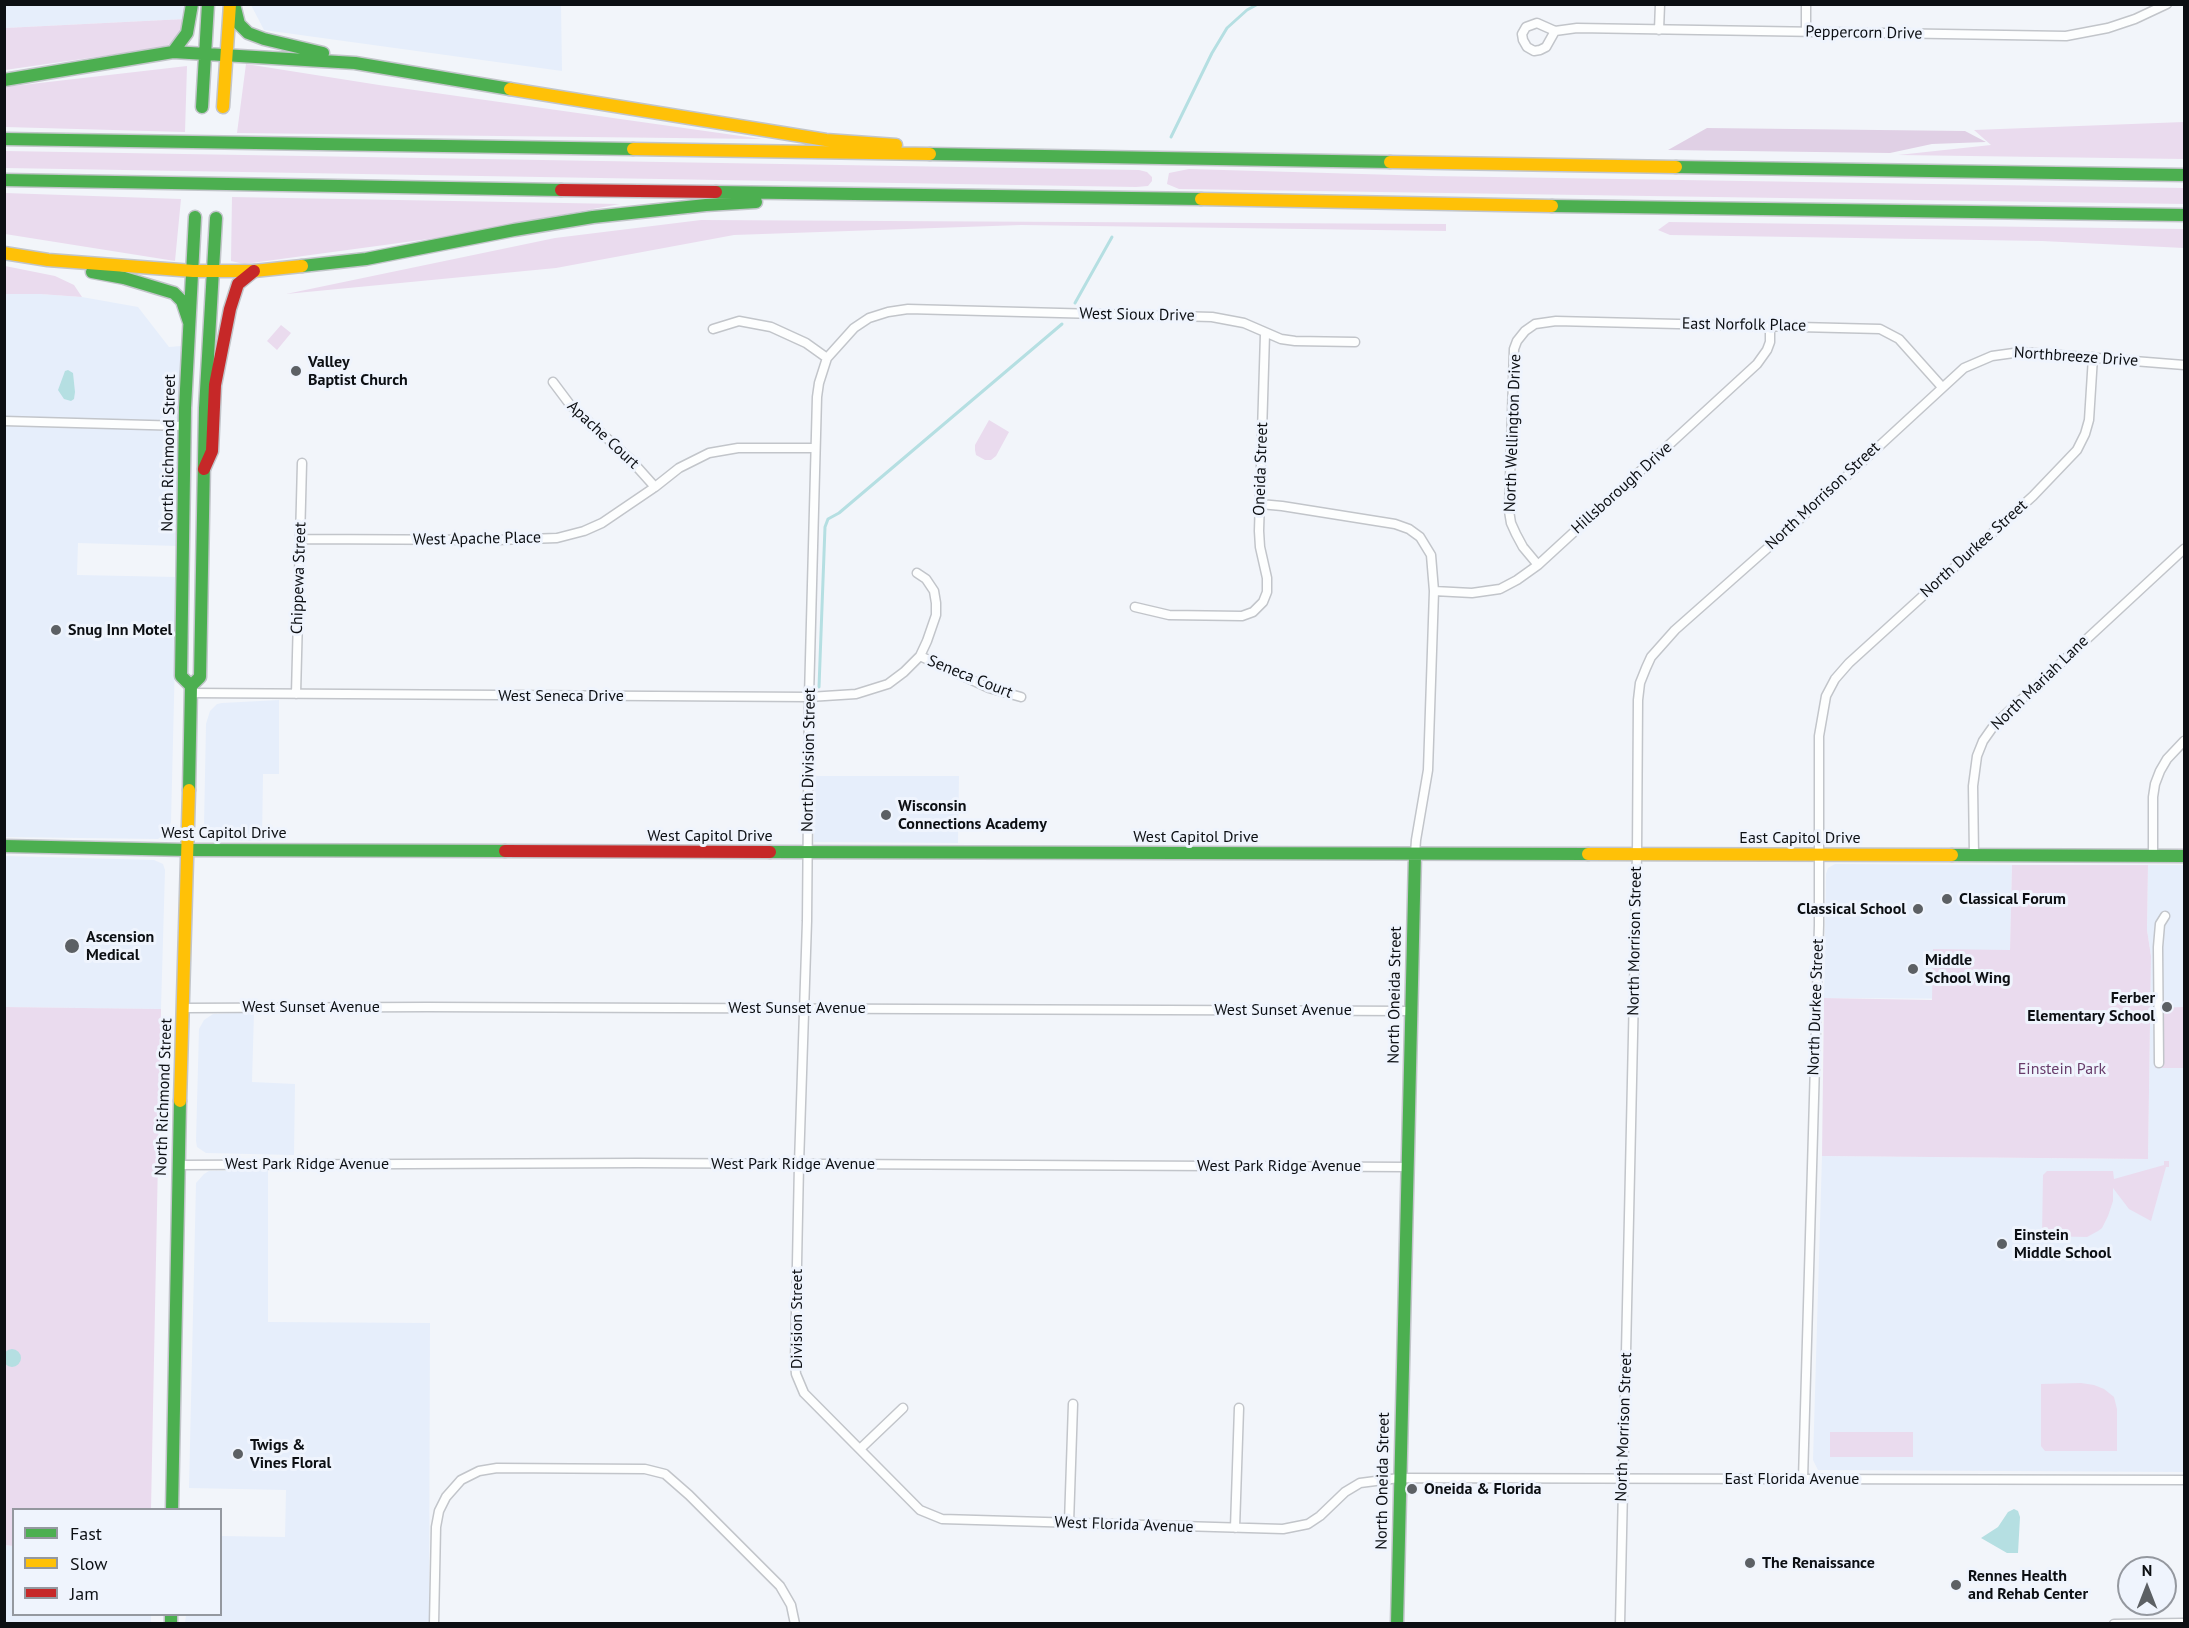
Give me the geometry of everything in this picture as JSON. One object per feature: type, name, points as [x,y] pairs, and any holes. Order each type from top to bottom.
[{"type":"main road","points":[[173,52],[187,33],[192,4]]},
{"type":"main road","points":[[202,107],[208,4]]},
{"type":"main road","points":[[223,107],[232,4]]},
{"type":"main road","points":[[232,4],[239,24],[248,33],[355,63],[759,130],[826,140],[927,147],[967,156]]},
{"type":"main road","points":[[4,80],[173,52],[355,63]]},
{"type":"main road","points":[[4,139],[2184,175]]},
{"type":"main road","points":[[4,180],[2184,216]]},
{"type":"main road","points":[[4,253],[48,260],[193,271],[254,271],[366,259],[593,217],[747,202],[789,202],[817,193]]},
{"type":"main road","name":"North Richmond Street","points":[[191,689],[181,676],[185,426],[195,217]]},
{"type":"main road","name":"North Richmond Street","points":[[172,1508],[178,1165],[191,689],[200,676],[205,408],[216,218]]},
{"type":"main road","points":[[48,260],[172,292],[182,301],[189,322]]},
{"type":"main road","points":[[204,469],[212,451],[215,385],[230,309],[238,284],[254,271]]},
{"type":"main road","name":"West Capitol Drive","points":[[4,846],[188,850],[1415,854]]},
{"type":"main road","name":"East Capitol Drive","points":[[1415,854],[2184,856]]},
{"type":"main road","name":"North Oneida Street","points":[[1397,1623],[1415,854]]},
{"type":"street","points":[[1659,30],[1660,4]]},
{"type":"street","points":[[1806,4],[1806,32]]},
{"type":"street","name":"Peppercorn Drive","points":[[1555,31],[1578,28],[2066,36],[2135,20],[2167,4]]},
{"type":"street","name":"West Sioux Drive","points":[[827,358],[854,328],[869,318],[908,309],[1212,317],[1244,323],[1265,334],[1294,342],[1355,342]]},
{"type":"street","points":[[713,329],[739,321],[771,327],[806,343],[827,358]]},
{"type":"street","name":"East Norfolk Place","points":[[1525,331],[1545,321],[1880,329],[1899,339],[1942,387]]},
{"type":"street","name":"Hillsborough Drive","points":[[1434,591],[1472,592],[1500,589],[1538,565],[1757,364],[1770,342],[1770,326]]},
{"type":"street","name":"North Wellington Drive","points":[[1525,331],[1514,349],[1509,511],[1516,534],[1538,565]]},
{"type":"street","name":"Oneida Street","points":[[1135,607],[1169,615],[1242,616],[1253,612],[1263,602],[1267,592],[1267,578],[1260,547],[1265,334]]},
{"type":"street","name":"Northbreeze Drive","points":[[1942,387],[1964,368],[1977,361],[2007,353],[2184,365]]},
{"type":"street","name":"North Durkee Street","points":[[1803,1479],[1820,855],[1819,736],[1826,696],[1835,679],[1849,663],[2033,496],[2077,450],[2089,420],[2092,357]]},
{"type":"street","name":"North Division Street","points":[[799,1164],[808,853],[815,448],[819,383],[827,358]]},
{"type":"street","name":"Apache Court","points":[[553,382],[571,406],[629,458],[655,487]]},
{"type":"street","name":"North Morrison Street","points":[[1620,1623],[1640,683],[1652,657],[1675,630],[1788,530],[1942,387]]},
{"type":"street","points":[[4,421],[185,426]]},
{"type":"street","name":"West Apache Place","points":[[300,539],[557,538],[584,531],[602,523],[696,458],[738,448],[815,448]]},
{"type":"street","name":"Chippewa Street","points":[[296,694],[302,463]]},
{"type":"street","name":"North Oneida Street","points":[[1260,504],[1395,524],[1409,529],[1420,537],[1431,555],[1434,591],[1428,770],[1415,854]]},
{"type":"street","name":"North Mariah Lane","points":[[1974,855],[1973,786],[1977,756],[1983,741],[1995,724],[2184,549]]},
{"type":"street","points":[[917,573],[926,579],[934,591],[936,603],[933,628],[920,656]]},
{"type":"street","name":"West Seneca Drive","points":[[191,689],[296,694],[809,697],[856,694],[875,689],[888,684],[920,656]]},
{"type":"street","name":"Seneca Court","points":[[920,656],[989,688],[1021,697]]},
{"type":"street","points":[[2153,856],[2155,784],[2167,759],[2184,741]]},
{"type":"street","points":[[2159,1063],[2158,947],[2160,924],[2165,916]]},
{"type":"street","name":"West Sunset Avenue","points":[[184,1008],[1411,1011]]},
{"type":"street","name":"West Park Ridge Avenue","points":[[178,1165],[282,1163],[1407,1167]]},
{"type":"street","name":"Division Street","points":[[799,1164],[796,1374],[812,1403],[860,1449]]},
{"type":"street","points":[[1069,1523],[1073,1404]]},
{"type":"street","points":[[860,1449],[903,1408]]},
{"type":"street","points":[[1235,1527],[1239,1408]]},
{"type":"street","name":"West Florida Avenue","points":[[860,1449],[920,1510],[942,1519],[1296,1528],[1320,1516],[1346,1492],[1360,1483],[1399,1478]]},
{"type":"street","points":[[434,1623],[436,1527],[439,1511],[446,1497],[461,1480],[479,1471],[497,1468],[539,1468],[645,1469],[664,1474],[689,1495],[780,1586],[791,1605],[795,1623]]},
{"type":"street","name":"East Florida Avenue","points":[[1399,1478],[2184,1480]]},
{"type":"street","points":[[2114,1623],[2184,1623]]},
{"type":"shaded area","points":[[4,5],[188,5],[185,19],[5,28]]},
{"type":"shaded area","points":[[251,5],[561,5],[562,71],[264,30]]},
{"type":"shaded area","points":[[1707,128],[1965,131],[1986,142],[1932,144],[1890,153],[1668,150]]},
{"type":"shaded area","points":[[5,294],[82,297],[138,307],[169,347],[181,346],[178,546],[78,543],[77,575],[177,577],[171,822],[165,834],[158,839],[5,837]]},
{"type":"shaded area","points":[[279,700],[279,774],[263,774],[262,841],[210,839],[204,826],[206,724],[210,711],[217,704],[222,703]]},
{"type":"shaded area","name":"Wisconsin Connections Academy","points":[[814,776],[959,776],[958,843],[814,842]]},
{"type":"shaded area","points":[[5,856],[154,860],[163,864],[165,870],[161,1009],[5,1007]]},
{"type":"shaded area","name":"Classical School","points":[[1835,864],[2012,865],[2009,999],[1824,998],[1826,874],[1828,868]]},
{"type":"shaded area","name":"Einstein Middle School","points":[[2148,865],[2184,865],[2184,1472],[1818,1470],[1813,1460],[1822,1156],[2148,1159],[2151,956],[2147,930]]},
{"type":"shaded area","points":[[254,1012],[252,1082],[295,1084],[294,1155],[206,1153],[197,1147],[196,1141],[199,1029],[204,1020],[213,1014]]},
{"type":"shaded area","points":[[268,1170],[268,1322],[430,1323],[429,1623],[185,1623],[186,1616],[222,1616],[222,1536],[285,1537],[286,1490],[189,1488],[196,1183],[209,1171]]},
{"type":"shaded area","points":[[5,1545],[12,1546],[12,1616],[151,1616],[151,1623],[5,1624]]},
{"type":"green space","points":[[185,19],[181,32],[173,43],[168,45],[5,70],[5,28]]},
{"type":"green space","points":[[246,64],[379,85],[762,139],[237,133]]},
{"type":"green space","points":[[187,66],[185,132],[5,127],[5,87]]},
{"type":"green space","points":[[2184,122],[2184,159],[1898,155],[1991,145],[1974,130]]},
{"type":"green space","points":[[5,151],[1139,170],[1147,172],[1152,177],[1152,181],[1148,186],[1136,187],[5,168]]},
{"type":"green space","points":[[1189,169],[1431,176],[2184,188],[2184,204],[1179,189],[1167,184],[1169,173]]},
{"type":"green space","points":[[5,193],[181,199],[175,261],[5,234]]},
{"type":"green space","points":[[232,197],[620,204],[436,238],[244,264],[231,261]]},
{"type":"green space","points":[[701,220],[1446,224],[1446,231],[1021,225],[734,235],[556,268],[286,294],[555,238]]},
{"type":"green space","points":[[1669,222],[2184,229],[2184,248],[2042,241],[1670,235],[1658,230]]},
{"type":"green space","points":[[5,266],[55,276],[74,285],[82,297],[5,294]]},
{"type":"green space","points":[[281,325],[291,333],[277,350],[267,341]]},
{"type":"green space","points":[[989,420],[1009,432],[996,456],[991,460],[985,460],[976,455],[975,445]]},
{"type":"green space","name":"Einstein Park","points":[[2012,865],[2148,865],[2147,930],[2151,956],[2148,1159],[1822,1156],[1824,998],[1932,1000],[1933,949],[2010,950]]},
{"type":"green space","points":[[5,1007],[161,1009],[151,1508],[12,1508],[12,1546],[5,1545]]},
{"type":"green space","points":[[2184,1007],[2184,1068],[2155,1068],[2155,1008]]},
{"type":"green space","points":[[2164,1161],[2169,1161],[2169,1167],[2166,1167],[2151,1221],[2129,1209],[2113,1188],[2113,1201],[2108,1216],[2098,1231],[2087,1237],[2042,1236],[2043,1175],[2047,1171],[2113,1171],[2114,1179],[2164,1165]]},
{"type":"green space","points":[[2081,1383],[2104,1389],[2114,1397],[2117,1409],[2117,1451],[2045,1451],[2041,1446],[2041,1384]]},
{"type":"green space","points":[[1830,1432],[1913,1432],[1913,1457],[1830,1457]]},
{"type":"water","points":[[65,371],[73,373],[75,392],[74,399],[71,401],[64,399],[58,390]]},
{"type":"water","points":[[12,1349],[18,1352],[21,1358],[18,1364],[12,1367],[6,1364],[3,1358],[6,1352]]},
{"type":"water","points":[[2014,1509],[2018,1511],[2020,1517],[2018,1553],[2007,1553],[1981,1538],[1998,1527],[2008,1512]]},
{"type":"waterway","points":[[1171,137],[1212,53],[1227,28],[1247,10],[1258,4]]},
{"type":"waterway","points":[[1075,303],[1112,237]]},
{"type":"waterway","points":[[819,687],[825,527],[828,519],[839,513],[1062,324]]},
{"type":"traffic: fast","points":[[173,52],[187,33],[192,4]]},
{"type":"traffic: fast","points":[[202,107],[208,4]]},
{"type":"traffic: fast","points":[[234,4],[239,24],[248,33],[323,53]]},
{"type":"traffic: fast","points":[[4,80],[173,52],[355,63],[510,89]]},
{"type":"traffic: fast","points":[[4,139],[633,149]]},
{"type":"traffic: fast","points":[[930,154],[1390,162]]},
{"type":"traffic: fast","points":[[1676,167],[2184,175]]},
{"type":"traffic: fast","points":[[4,180],[561,190]]},
{"type":"traffic: fast","points":[[716,192],[1201,199]]},
{"type":"traffic: fast","points":[[302,266],[366,259],[593,217],[756,202]]},
{"type":"traffic: fast","points":[[1552,206],[2184,215]]},
{"type":"traffic: fast","points":[[191,686],[181,676],[185,408],[195,217]]},
{"type":"traffic: fast","points":[[189,790],[191,686],[200,677],[205,408],[216,218]]},
{"type":"traffic: fast","points":[[92,272],[124,278],[174,293],[182,301],[189,322]]},
{"type":"traffic: fast","points":[[4,846],[188,850],[505,851]]},
{"type":"traffic: fast","points":[[770,852],[1588,854]]},
{"type":"traffic: fast","points":[[1397,1624],[1415,854]]},
{"type":"traffic: fast","points":[[1952,855],[2184,856]]},
{"type":"traffic: fast","points":[[172,1508],[180,1101]]},
{"type":"traffic: fast","points":[[171,1616],[171,1624]]},
{"type":"traffic: slow","points":[[223,107],[230,4]]},
{"type":"traffic: slow","points":[[510,89],[826,140],[896,145]]},
{"type":"traffic: slow","points":[[633,149],[930,154]]},
{"type":"traffic: slow","points":[[1390,162],[1676,167]]},
{"type":"traffic: slow","points":[[1201,199],[1552,206]]},
{"type":"traffic: slow","points":[[4,253],[48,260],[193,271],[254,271],[302,266]]},
{"type":"traffic: slow","points":[[180,1101],[189,790]]},
{"type":"traffic: slow","points":[[1588,854],[1952,855]]},
{"type":"traffic: jam","points":[[561,190],[716,192]]},
{"type":"traffic: jam","points":[[204,469],[212,451],[215,385],[230,309],[238,284],[254,271]]},
{"type":"traffic: jam","points":[[505,851],[770,852]]},
{"type":"place","name":"Valley Baptist Church","points":[[296,371]]},
{"type":"place","name":"Snug Inn Motel","points":[[56,630]]},
{"type":"place","name":"Wisconsin Connections Academy","points":[[886,815]]},
{"type":"place","name":"Classical Forum","points":[[1947,899]]},
{"type":"place","name":"Classical School","points":[[1918,909]]},
{"type":"place","name":"Ascension Medical","points":[[72,946]]},
{"type":"place","name":"Middle School Wing","points":[[1913,969]]},
{"type":"place","name":"Ferber Elementary School","points":[[2167,1007]]},
{"type":"place","name":"Einstein Middle School","points":[[2002,1244]]},
{"type":"place","name":"Twigs & Vines Floral","points":[[238,1454]]},
{"type":"place","name":"Oneida & Florida","points":[[1412,1489]]},
{"type":"place","name":"The Renaissance","points":[[1750,1563]]},
{"type":"place","name":"Rennes Health and Rehab Center","points":[[1956,1585]]}]
